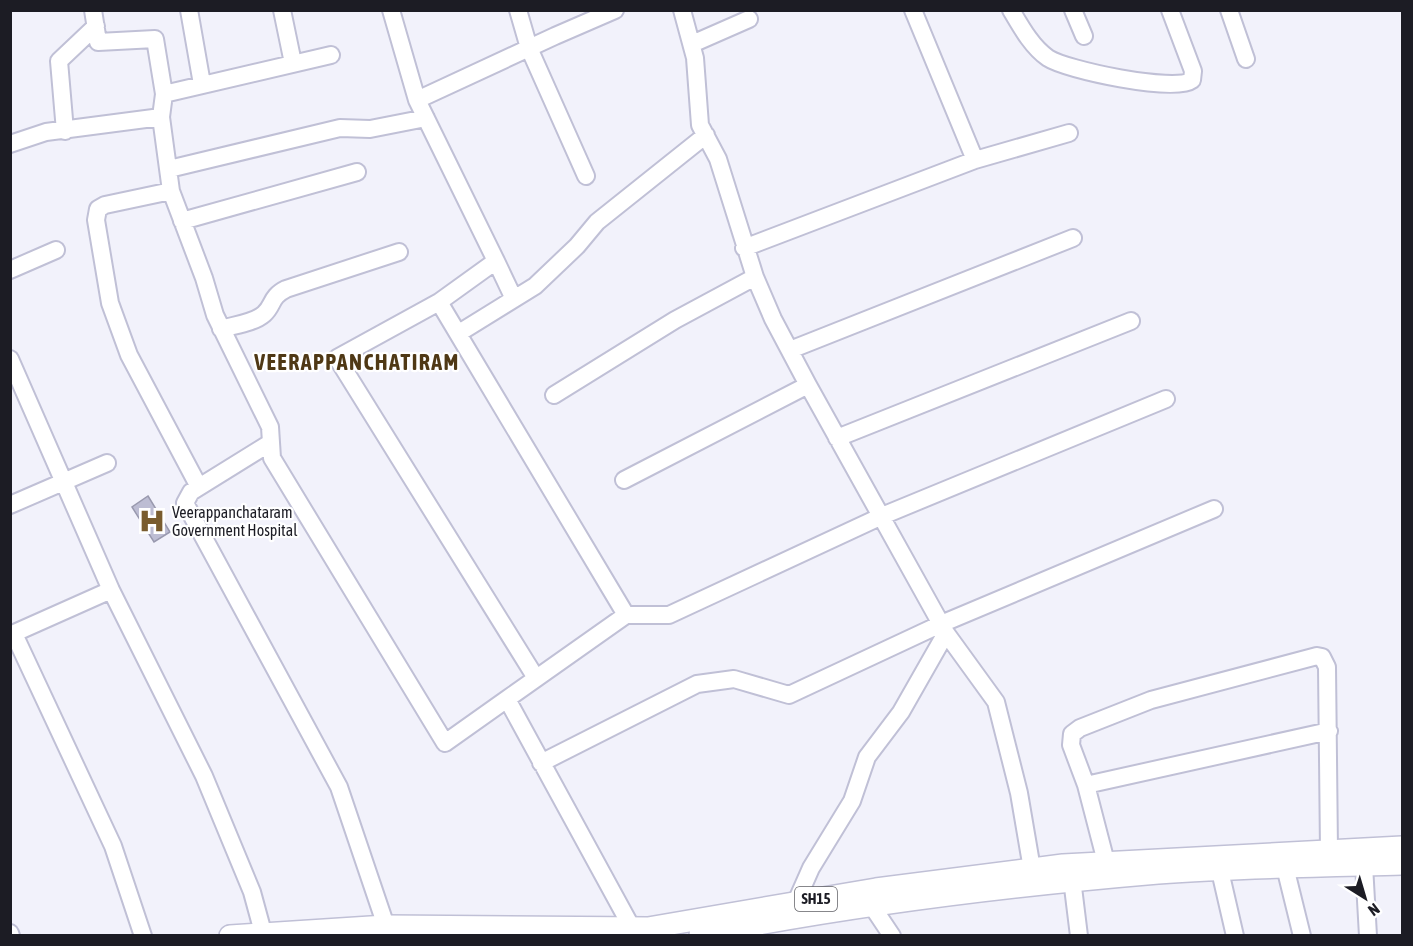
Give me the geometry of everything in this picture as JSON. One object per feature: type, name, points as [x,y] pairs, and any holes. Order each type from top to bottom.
[{"type":"main road","name":"SH15","points":[[695,936],[765,929],[872,906],[1072,873],[1107,862],[1402,847]]},
{"type":"main road","name":"SH15","points":[[230,936],[386,926],[632,928],[681,924],[796,902],[1032,868],[1072,873],[1220,871],[1402,864]]},
{"type":"street","points":[[189,10],[202,84]]},
{"type":"street","points":[[282,10],[294,63]]},
{"type":"street","points":[[391,10],[417,100],[514,299]]},
{"type":"street","points":[[518,10],[529,48],[586,176]]},
{"type":"street","points":[[417,100],[615,10]]},
{"type":"street","points":[[682,10],[692,44],[700,125],[718,159],[744,248],[755,277],[808,385],[943,628],[996,702],[1019,793],[1032,868]]},
{"type":"street","points":[[913,10],[975,160]]},
{"type":"street","points":[[1011,10],[1038,49],[1055,62],[1142,83],[1184,84],[1192,80],[1193,71],[1170,10]]},
{"type":"street","points":[[1072,10],[1084,36]]},
{"type":"street","points":[[1229,10],[1246,59]]},
{"type":"street","points":[[94,18],[98,42],[155,39],[164,94],[161,117],[171,191],[221,328],[273,437],[270,443],[188,495],[187,507],[339,787],[386,926]]},
{"type":"street","points":[[65,131],[59,61],[94,18]]},
{"type":"street","points":[[692,44],[749,19]]},
{"type":"street","points":[[164,94],[331,55]]},
{"type":"street","points":[[10,144],[46,132],[161,117]]},
{"type":"street","points":[[169,169],[340,128],[370,129],[426,118]]},
{"type":"street","points":[[744,248],[975,160],[1069,133]]},
{"type":"street","points":[[459,333],[535,286],[577,246],[597,222],[706,135]]},
{"type":"street","points":[[182,221],[357,172]]},
{"type":"street","points":[[171,191],[105,205],[98,209],[96,220],[110,303],[126,347],[199,487]]},
{"type":"street","points":[[790,350],[1073,238]]},
{"type":"street","points":[[10,270],[56,250]]},
{"type":"street","points":[[221,328],[265,314],[276,294],[286,289],[399,252]]},
{"type":"street","points":[[496,261],[439,302],[337,357],[537,678]]},
{"type":"street","points":[[554,394],[675,320],[755,277]]},
{"type":"street","points":[[439,302],[626,615]]},
{"type":"street","points":[[837,438],[1131,321]]},
{"type":"street","points":[[10,359],[16,386],[64,482],[111,590],[204,776],[252,892],[264,934]]},
{"type":"street","points":[[624,480],[808,385]]},
{"type":"street","points":[[270,443],[272,458],[445,743],[626,615],[669,615],[882,516],[1166,399]]},
{"type":"street","points":[[10,505],[107,463]]},
{"type":"street","points":[[541,763],[698,684],[734,680],[789,695],[1214,509]]},
{"type":"street","points":[[111,590],[12,635],[113,846],[143,936]]},
{"type":"street","points":[[796,902],[812,868],[852,801],[867,757],[902,712],[943,628]]},
{"type":"street","points":[[1107,862],[1086,785],[1071,745],[1070,739],[1076,731],[1151,700],[1310,656],[1322,657],[1327,667],[1329,850]]},
{"type":"street","points":[[507,699],[632,928]]},
{"type":"street","points":[[1086,785],[1329,731]]},
{"type":"street","points":[[1364,865],[1368,936]]},
{"type":"street","points":[[1285,867],[1302,936]]},
{"type":"street","points":[[1220,871],[1235,936]]},
{"type":"street","points":[[1072,873],[1079,936]]},
{"type":"street","points":[[872,906],[892,936]]},
{"type":"building","points":[[148,496],[170,532],[154,542],[132,507]]},
{"type":"place","name":"Veerappanchataram Government Hospital","points":[[152,521]]},
{"type":"district","name":"VEERAPPANCHATIRAM","points":[[357,362]]}]
